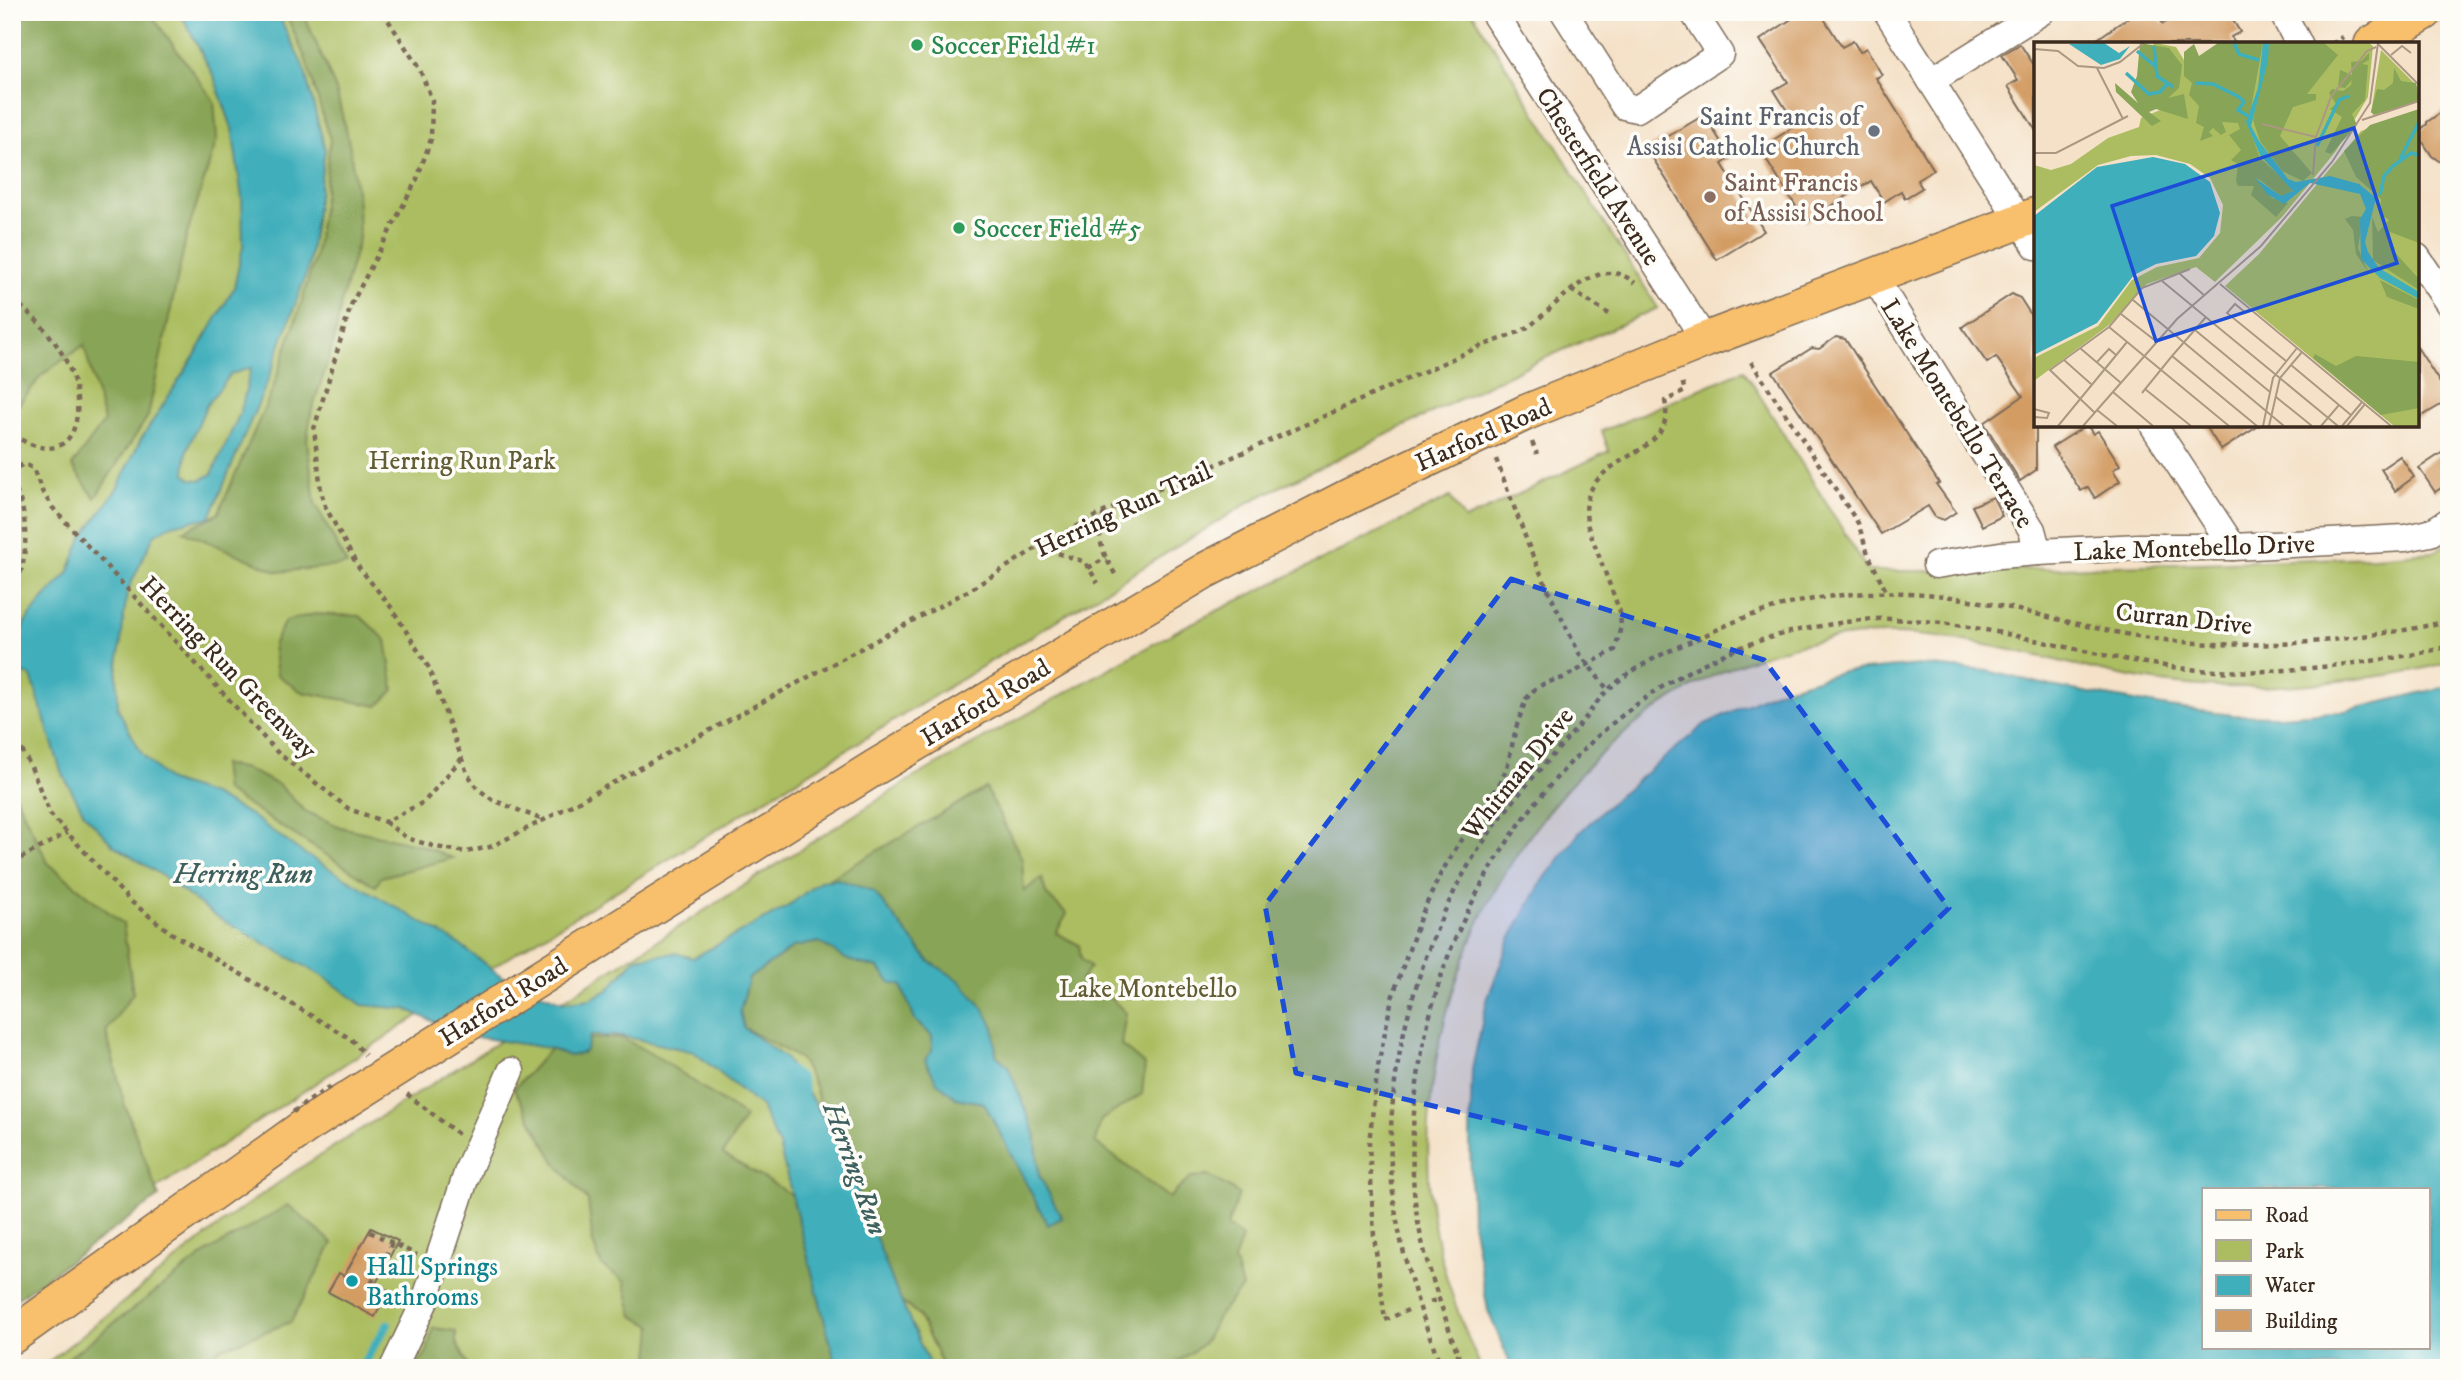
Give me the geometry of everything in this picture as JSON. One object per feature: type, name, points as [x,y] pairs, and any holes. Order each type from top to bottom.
[{"type":"main road","points":[[2375,42],[2425,12]]},
{"type":"main road","name":"Harford Road","points":[[12,1336],[304,1127],[874,768],[1206,570],[1350,496],[1486,431],[1705,340],[1874,277],[2031,228]]},
{"type":"street","points":[[1564,12],[1624,106],[1637,109],[1720,54],[1693,12]]},
{"type":"street","points":[[1887,12],[2031,228]]},
{"type":"street","points":[[1931,81],[2041,12]]},
{"type":"street","points":[[2283,12],[2298,42]]},
{"type":"street","name":"Chesterfield Avenue","points":[[1506,17],[1705,340]]},
{"type":"street","points":[[2419,260],[2449,304]]},
{"type":"street","name":"Lake Montebello Terrace","points":[[1874,277],[2032,530],[2038,552]]},
{"type":"street","points":[[2154,427],[2232,547]]},
{"type":"street","name":"Lake Montebello Drive","points":[[1936,565],[2038,552],[2140,547],[2232,547],[2405,538],[2430,533],[2449,521]]},
{"type":"street","points":[[393,1368],[422,1307],[470,1167],[511,1071]]},
{"type":"path","points":[[383,12],[420,70],[432,100],[431,139],[417,179],[351,305],[314,429],[321,491],[325,506],[357,565],[391,607],[429,668],[467,773],[478,789],[493,800],[544,820]]},
{"type":"path","name":"Herring Run Trail","points":[[386,822],[407,838],[436,847],[466,852],[490,847],[974,588],[1038,547],[1104,512],[1195,474],[1481,345],[1512,335],[1530,326],[1589,278],[1615,272],[1628,276],[1636,283]]},
{"type":"path","points":[[1571,290],[1608,314]]},
{"type":"path","points":[[12,300],[46,332],[59,349],[71,372],[76,391],[77,417],[67,441],[57,448],[33,446],[12,434]]},
{"type":"path","points":[[1486,431],[1531,552],[1578,653],[1608,690],[1653,660],[1684,644],[1762,611],[1842,595],[1887,593],[1868,554],[1858,523],[1751,362]]},
{"type":"path","points":[[1408,1310],[1385,1320],[1374,1236],[1369,1143],[1378,1066],[1392,998],[1420,918],[1440,875],[1474,818],[1498,787],[1507,768],[1526,699],[1545,683],[1563,678],[1613,653],[1619,641],[1620,612],[1588,527],[1586,516],[1590,492],[1602,473],[1660,435],[1668,414],[1665,401],[1685,391]]},
{"type":"path","name":"Herring Run Greenway","points":[[12,475],[24,464],[33,468],[52,507],[278,753],[349,809],[386,822]]},
{"type":"path","points":[[12,481],[22,507],[25,557],[17,582],[12,587]]},
{"type":"path","points":[[1104,512],[1099,528],[1106,558],[1115,574]]},
{"type":"path","points":[[1038,547],[1085,562],[1098,583]]},
{"type":"path","points":[[1088,568],[1106,558]]},
{"type":"path","name":"Curran Drive","points":[[1887,593],[1917,593],[1970,600],[2144,637],[2232,645],[2278,645],[2339,640],[2449,620]]},
{"type":"path","points":[[1464,1368],[1439,1299],[1417,1215],[1413,1143],[1421,1056],[1450,953],[1464,917],[1486,878],[1537,801],[1563,769],[1599,734],[1660,687],[1690,668],[1765,637],[1859,620],[1888,618],[1986,629],[2148,664],[2193,669],[2302,669],[2401,657],[2449,646]]},
{"type":"path","name":"Whitman Drive","points":[[1441,1367],[1419,1306],[1396,1218],[1392,1140],[1395,1093],[1407,1020],[1418,978],[1467,867],[1499,818],[1531,777],[1587,717],[1608,690]]},
{"type":"path","points":[[12,732],[31,767],[50,814],[129,900],[171,933],[321,1022]]},
{"type":"path","points":[[386,822],[424,802],[463,757]]},
{"type":"path","points":[[12,863],[67,832]]},
{"type":"path","points":[[413,1100],[460,1135],[470,1167]]},
{"type":"path","points":[[370,1232],[437,1265]]},
{"type":"path","points":[[392,1243],[371,1284],[422,1307]]},
{"type":"path","points":[[1430,1302],[1439,1299]]},
{"type":"path","points":[[1441,1367],[1459,1354]]},
{"type":"highlighted area","points":[[1511,579],[1764,660],[1949,908],[1679,1165],[1296,1073],[1265,905]]},
{"type":"green space","name":"Herring Run Park","points":[[12,12],[1472,12],[1658,308],[1529,365],[1253,500],[475,978],[154,1190],[12,1295]]},
{"type":"green space","points":[[12,12],[149,12],[214,101],[217,139],[186,238],[148,416],[95,498],[72,466],[104,422],[84,345],[42,375],[12,413],[12,183],[16,175],[12,171]]},
{"type":"green space","points":[[285,12],[303,12],[336,90],[350,148],[358,205],[359,238],[342,299],[334,342],[311,413],[307,440],[315,503],[347,565],[278,572],[183,531],[218,514],[272,391],[315,257],[330,140],[306,60]]},
{"type":"green space","name":"Lake Montebello","points":[[1744,370],[1868,571],[1976,571],[2374,557],[2433,552],[2449,542],[2449,662],[2333,682],[2216,687],[2131,677],[1951,639],[1885,634],[1849,636],[1778,651],[1744,663],[1711,677],[1649,715],[1598,757],[1535,828],[1485,909],[1460,969],[1450,1002],[1434,1071],[1428,1142],[1429,1177],[1435,1232],[1445,1271],[1481,1368],[41,1368],[231,1216],[297,1170],[911,779],[1182,628],[1450,497],[1465,520],[1609,451],[1602,431]]},
{"type":"green space","points":[[315,614],[360,616],[386,640],[394,690],[378,706],[302,692],[277,675],[273,645],[285,621]]},
{"type":"green space","points":[[222,764],[246,769],[279,785],[305,811],[340,827],[420,845],[453,858],[381,877],[376,886],[225,791]]},
{"type":"green space","points":[[986,788],[1022,859],[1024,891],[1042,878],[1046,894],[1067,914],[1056,933],[1079,945],[1081,959],[1090,967],[1081,981],[1103,990],[1126,1013],[1121,1045],[1145,1065],[1142,1094],[1101,1120],[1095,1142],[1169,1198],[1191,1177],[1210,1176],[1239,1194],[1227,1226],[1242,1238],[1234,1260],[1242,1288],[1220,1313],[1204,1343],[1178,1362],[1177,1368],[944,1368],[918,1314],[900,1301],[874,1234],[874,1217],[866,1214],[844,1155],[821,1113],[815,1086],[800,1059],[743,1027],[740,1011],[749,978],[794,947],[819,942],[848,960],[878,968],[891,983],[901,985],[915,1020],[932,1036],[933,1050],[956,1098],[984,1103],[1048,1224],[1061,1218],[1039,1175],[1035,1133],[1008,1066],[996,1055],[993,1027],[960,981],[929,961],[873,891],[837,879],[827,880]]},
{"type":"green space","points":[[12,789],[48,863],[123,924],[133,993],[106,1032],[125,1106],[159,1197],[12,1302]]},
{"type":"green space","points":[[623,1038],[664,1061],[745,1117],[723,1154],[792,1195],[837,1368],[649,1368],[653,1326],[633,1316],[624,1281],[602,1266],[593,1244],[588,1201],[555,1162],[514,1089],[550,1049],[570,1056],[585,1052],[588,1039]]},
{"type":"green space","points":[[288,1205],[333,1243],[291,1322],[219,1349],[203,1368],[49,1368],[60,1364],[209,1251]]},
{"type":"green space","points":[[433,1328],[456,1331],[456,1342],[470,1368],[414,1368],[427,1353]]},
{"type":"water","name":"Herring Run","points":[[180,12],[277,12],[304,68],[325,149],[308,269],[268,380],[210,517],[172,525],[154,535],[127,592],[117,674],[118,709],[142,754],[169,781],[212,795],[249,814],[303,853],[456,942],[508,981],[564,1002],[590,999],[608,990],[636,958],[675,953],[693,958],[787,907],[820,881],[837,879],[873,891],[929,961],[960,981],[984,1009],[994,1027],[996,1055],[1008,1066],[1035,1133],[1039,1175],[1062,1218],[1048,1225],[984,1103],[956,1098],[937,1082],[925,1060],[932,1050],[932,1036],[915,1020],[901,985],[891,983],[878,968],[848,960],[819,942],[794,947],[749,978],[740,1011],[744,1028],[785,1058],[821,1113],[844,1155],[896,1290],[931,1368],[837,1368],[779,1146],[761,1107],[694,1052],[622,1036],[590,1036],[585,1052],[570,1056],[548,1048],[463,1035],[406,1009],[362,1005],[326,978],[214,915],[161,875],[113,845],[85,815],[61,771],[31,676],[12,670],[12,648],[25,623],[68,573],[82,538],[117,489],[140,441],[234,288],[243,246],[242,198],[232,128],[214,77]],"holes":[[[251,368],[241,411],[212,474],[201,480],[191,479],[185,474],[187,450],[206,406],[231,374]]]},
{"type":"water","points":[[1919,665],[1988,671],[2051,686],[2168,707],[2233,715],[2281,716],[2345,711],[2449,686],[2449,1368],[1512,1368],[1488,1311],[1472,1222],[1470,1136],[1472,1069],[1487,1000],[1510,939],[1541,883],[1580,832],[1615,799],[1705,724],[1776,691],[1841,672]]},
{"type":"building","name":"Saint Francis of Assisi Catholic Church","points":[[1802,12],[1820,12],[1842,47],[1853,41],[1860,52],[1866,48],[1882,75],[1876,78],[1934,170],[1917,180],[1922,188],[1905,198],[1901,191],[1884,202],[1871,181],[1806,222],[1765,158],[1775,152],[1769,143],[1796,125],[1774,90],[1788,82],[1760,40]]},
{"type":"building","points":[[2136,12],[2155,12],[2163,24],[2181,12],[2228,12],[2240,32],[2231,37],[2234,42],[2093,42]]},
{"type":"building","points":[[2020,44],[2034,65],[2034,128],[2008,86],[2018,80],[2002,55]]},
{"type":"building","points":[[2449,107],[2449,168],[2432,156],[2419,136],[2419,131],[2427,122]]},
{"type":"building","name":"Saint Francis of Assisi School","points":[[1704,115],[1731,158],[1722,164],[1764,231],[1717,260],[1647,149]]},
{"type":"building","points":[[2012,294],[2020,298],[2034,320],[2036,470],[2020,481],[1984,423],[2023,396],[1996,357],[1987,363],[1962,327]]},
{"type":"building","points":[[1836,337],[1845,339],[1939,483],[1936,484],[1956,512],[1944,520],[1935,517],[1928,506],[1881,534],[1773,372],[1812,348],[1819,349]]},
{"type":"building","points":[[2419,350],[2449,397],[2449,400],[2419,418]]},
{"type":"building","points":[[2084,427],[2088,427],[2093,434],[2098,431],[2120,465],[2113,470],[2120,481],[2095,498],[2088,487],[2081,491],[2052,447]]},
{"type":"building","points":[[2206,427],[2257,427],[2221,450]]},
{"type":"building","points":[[2449,448],[2449,483],[2435,492],[2419,468]]},
{"type":"building","points":[[2400,456],[2414,477],[2395,491],[2381,469]]},
{"type":"building","points":[[1993,497],[2002,516],[1982,526],[1972,506]]},
{"type":"building","name":"Hall Springs Bathrooms","points":[[371,1228],[398,1241],[373,1289],[386,1295],[375,1317],[328,1292],[339,1273],[344,1276]]},
{"type":"waterway","name":"Herring Run","points":[[788,1069],[801,1078],[804,1091]]},
{"type":"waterway","points":[[360,1368],[388,1324]]},
{"type":"place","name":"Soccer Field #1","points":[[917,45]]},
{"type":"place","name":"Saint Francis of Assisi Catholic Church","points":[[1874,131]]},
{"type":"place","name":"Saint Francis of Assisi School","points":[[1710,197]]},
{"type":"place","name":"Soccer Field #5","points":[[959,228]]},
{"type":"place","name":"Hall Springs Bathrooms","points":[[352,1281]]}]
